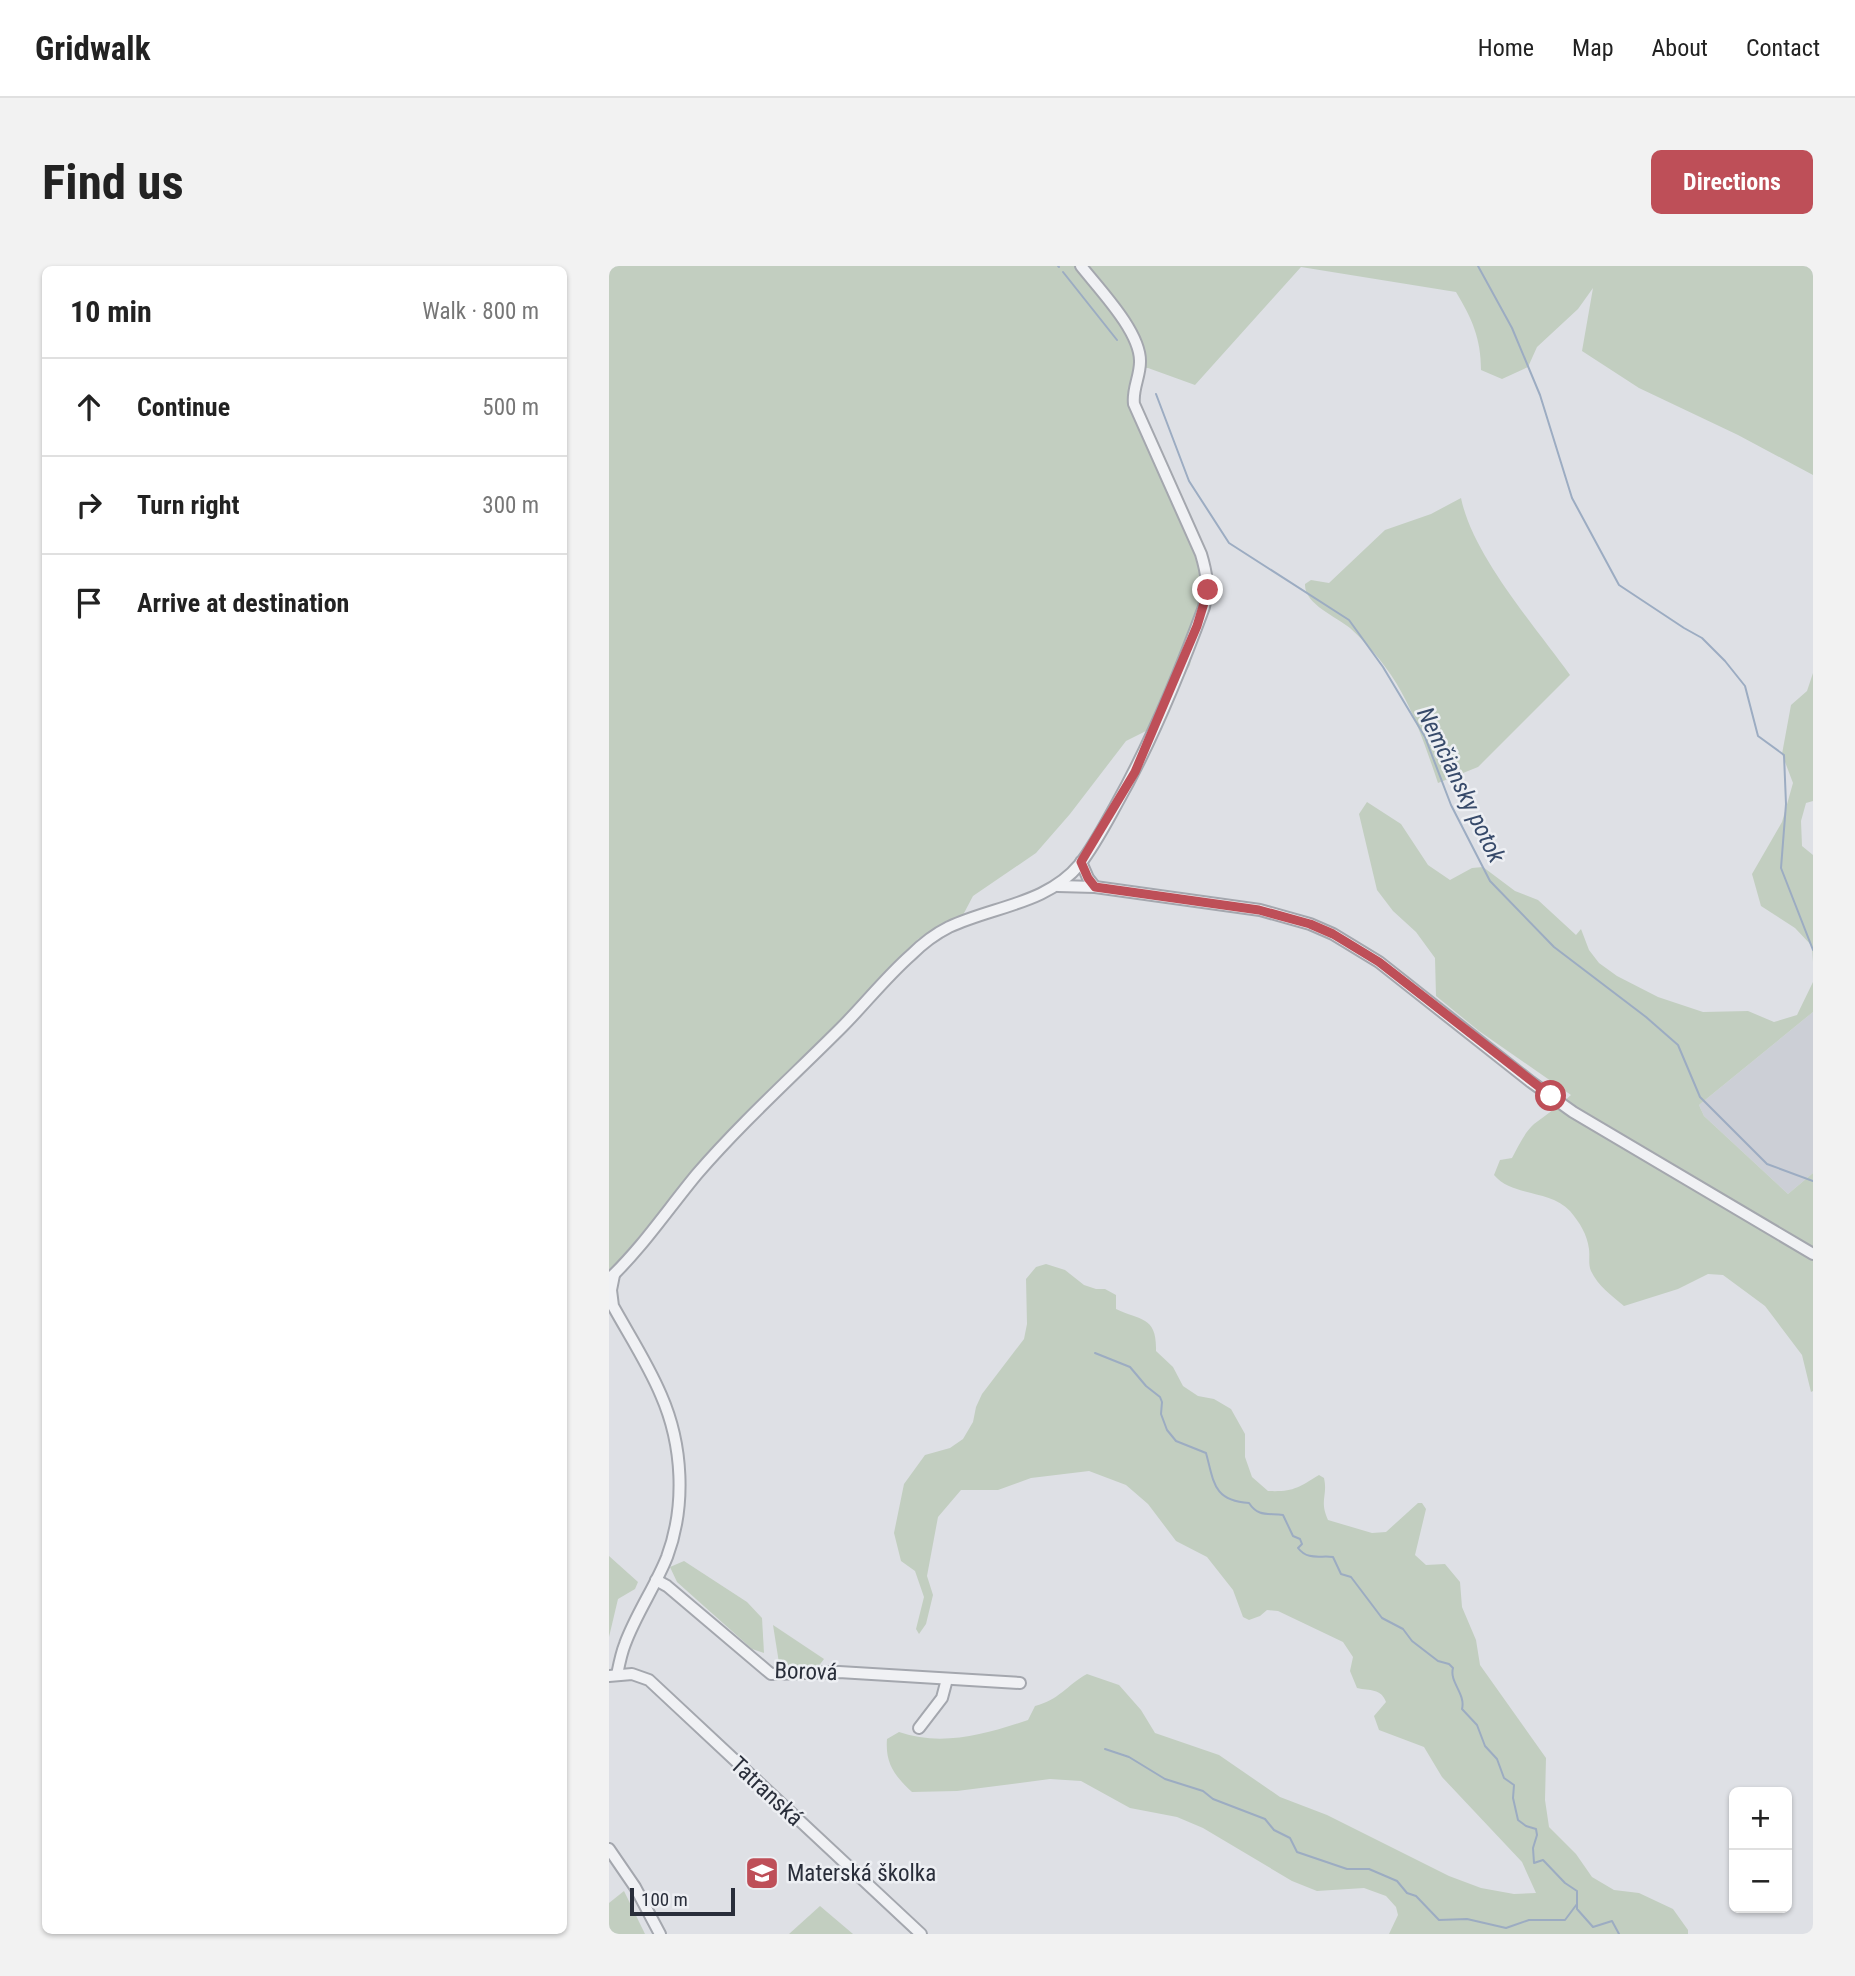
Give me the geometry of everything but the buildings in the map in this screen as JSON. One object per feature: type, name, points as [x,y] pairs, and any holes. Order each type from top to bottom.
[{"type":"street","points":[[613,1676],[666,1557],[676,1521],[680,1486],[678,1453],[672,1423],[661,1394],[611,1304],[612,1277],[767,1098],[858,1011],[909,956],[947,928],[1058,886],[1081,862],[1135,772],[1197,626],[1208,590],[1207,574],[1201,554],[1134,404],[1133,393],[1139,377],[1141,359],[1135,340],[1081,266]]},
{"type":"street","points":[[1081,862],[1095,887]]},
{"type":"street","points":[[1058,886],[1095,887],[1259,910],[1310,924],[1333,934],[1379,962],[1573,1112],[1813,1254]]},
{"type":"street","name":"Borová","points":[[656,1580],[667,1586],[771,1674],[839,1672],[1020,1683]]},
{"type":"street","name":"Tatranská","points":[[613,1676],[632,1674],[649,1680],[916,1933]]},
{"type":"street","points":[[919,1728],[942,1698],[947,1679]]},
{"type":"street","points":[[609,1849],[635,1887],[660,1934]]},
{"type":"shaded area","points":[[1813,1012],[1813,1173],[1788,1194],[1704,1116],[1699,1105]]},
{"type":"green space","points":[[609,266],[1813,266],[1813,475],[1738,435],[1639,388],[1582,351],[1593,288],[1578,309],[1537,347],[1528,367],[1502,379],[1481,370],[1475,329],[1456,292],[1301,267],[1195,385],[1148,368],[1139,368],[1133,387],[1208,564],[1190,665],[1154,727],[1126,741],[1036,853],[973,896],[963,915],[918,939],[850,1015],[769,1098],[726,1134],[609,1272]]},
{"type":"green space","points":[[1461,498],[1478,543],[1492,567],[1570,675],[1478,767],[1438,783],[1414,718],[1383,663],[1350,628],[1315,604],[1306,591],[1305,584],[1311,580],[1329,583],[1385,530],[1431,514]]},
{"type":"green space","points":[[1813,673],[1813,801],[1806,803],[1801,821],[1802,846],[1813,855],[1813,962],[1812,946],[1795,928],[1761,906],[1752,874],[1782,822],[1793,783],[1782,754],[1791,705],[1807,691]]},
{"type":"green space","points":[[1367,802],[1401,824],[1428,865],[1450,880],[1472,868],[1483,867],[1515,891],[1538,900],[1576,935],[1581,929],[1589,950],[1599,963],[1617,976],[1658,997],[1703,1012],[1748,1011],[1774,1022],[1797,1015],[1813,982],[1813,1012],[1699,1105],[1704,1116],[1788,1194],[1813,1173],[1813,1391],[1811,1392],[1802,1355],[1765,1306],[1723,1275],[1708,1274],[1678,1289],[1624,1306],[1605,1290],[1591,1271],[1587,1238],[1570,1211],[1552,1199],[1511,1187],[1494,1175],[1500,1160],[1512,1158],[1530,1128],[1571,1095],[1479,1031],[1436,996],[1435,958],[1416,932],[1393,911],[1377,890],[1359,814]]},
{"type":"green space","points":[[1046,1264],[1065,1270],[1084,1285],[1105,1289],[1116,1295],[1116,1309],[1150,1325],[1154,1331],[1156,1351],[1173,1367],[1183,1386],[1198,1396],[1214,1399],[1231,1409],[1245,1434],[1245,1457],[1252,1477],[1268,1491],[1295,1488],[1319,1475],[1324,1478],[1324,1508],[1328,1520],[1372,1533],[1386,1532],[1418,1503],[1422,1503],[1426,1509],[1415,1555],[1426,1565],[1445,1564],[1460,1582],[1462,1607],[1476,1640],[1480,1665],[1546,1758],[1545,1800],[1549,1827],[1576,1854],[1592,1877],[1614,1890],[1639,1893],[1673,1909],[1688,1934],[1389,1934],[1398,1915],[1396,1907],[1386,1896],[1364,1888],[1317,1891],[1292,1881],[1203,1828],[1177,1817],[1130,1808],[1081,1781],[1050,1779],[957,1791],[912,1792],[906,1786],[890,1763],[887,1739],[899,1732],[931,1738],[964,1737],[1028,1720],[1035,1706],[1057,1696],[1087,1674],[1119,1685],[1141,1710],[1155,1733],[1219,1755],[1280,1797],[1327,1815],[1449,1876],[1481,1888],[1514,1894],[1536,1893],[1522,1862],[1442,1777],[1424,1747],[1379,1730],[1374,1716],[1386,1702],[1378,1692],[1357,1688],[1350,1671],[1353,1657],[1343,1642],[1278,1611],[1267,1610],[1249,1620],[1243,1617],[1233,1590],[1207,1557],[1176,1541],[1148,1504],[1126,1485],[1089,1471],[1031,1478],[998,1490],[961,1490],[938,1517],[927,1576],[933,1595],[926,1624],[919,1634],[916,1629],[924,1597],[915,1571],[901,1561],[894,1533],[904,1484],[925,1455],[950,1448],[963,1439],[973,1422],[982,1394],[1024,1339],[1027,1324],[1026,1279],[1036,1267]]},
{"type":"green space","points":[[609,1556],[638,1582],[635,1589],[618,1599],[609,1637]]},
{"type":"green space","points":[[684,1561],[747,1602],[762,1618],[764,1653],[752,1649],[677,1582],[670,1567]]},
{"type":"green space","points":[[773,1625],[824,1659],[818,1667],[784,1666],[779,1663]]},
{"type":"green space","points":[[624,1891],[645,1934],[609,1934],[609,1903]]},
{"type":"green space","points":[[820,1906],[853,1934],[789,1934]]},
{"type":"waterway","points":[[1478,266],[1512,328],[1540,395],[1572,498],[1619,585],[1702,638],[1725,661],[1745,686],[1758,736],[1784,755],[1786,804],[1781,868],[1813,950]]},
{"type":"waterway","name":"Nemčiansky potok","points":[[1063,272],[1117,340]]},
{"type":"waterway","name":"Nemčiansky potok","points":[[1156,394],[1189,481],[1229,543],[1349,620],[1383,667],[1425,737],[1451,805],[1490,881],[1554,947],[1646,1017],[1678,1045],[1700,1097],[1767,1164],[1813,1181]]},
{"type":"waterway","points":[[1095,1353],[1130,1367],[1146,1386],[1160,1397],[1161,1414],[1167,1430],[1176,1441],[1206,1453],[1214,1481],[1222,1494],[1249,1503],[1260,1512],[1283,1515],[1293,1536],[1300,1539],[1302,1544],[1298,1548],[1302,1552],[1310,1556],[1333,1557],[1341,1574],[1351,1577],[1382,1618],[1403,1629],[1412,1641],[1438,1661],[1453,1668],[1453,1678],[1462,1698],[1462,1709],[1477,1725],[1485,1746],[1497,1759],[1504,1778],[1514,1785],[1513,1798],[1518,1820],[1536,1829],[1534,1863],[1543,1860],[1565,1883],[1577,1891],[1577,1909],[1593,1927],[1612,1921],[1619,1934]]},
{"type":"waterway","points":[[1105,1749],[1129,1757],[1165,1779],[1203,1791],[1213,1799],[1265,1819],[1274,1830],[1290,1838],[1297,1852],[1347,1869],[1369,1869],[1397,1881],[1439,1920],[1467,1919],[1506,1928],[1529,1920],[1565,1920],[1577,1904]]},
{"type":"place","name":"Materská školka","points":[[762,1873]]},
{"type":"route","points":[[1208,590],[1197,626],[1135,772],[1081,862],[1088,878],[1095,887],[1259,910],[1286,916],[1333,934],[1403,979],[1551,1096]]}]
